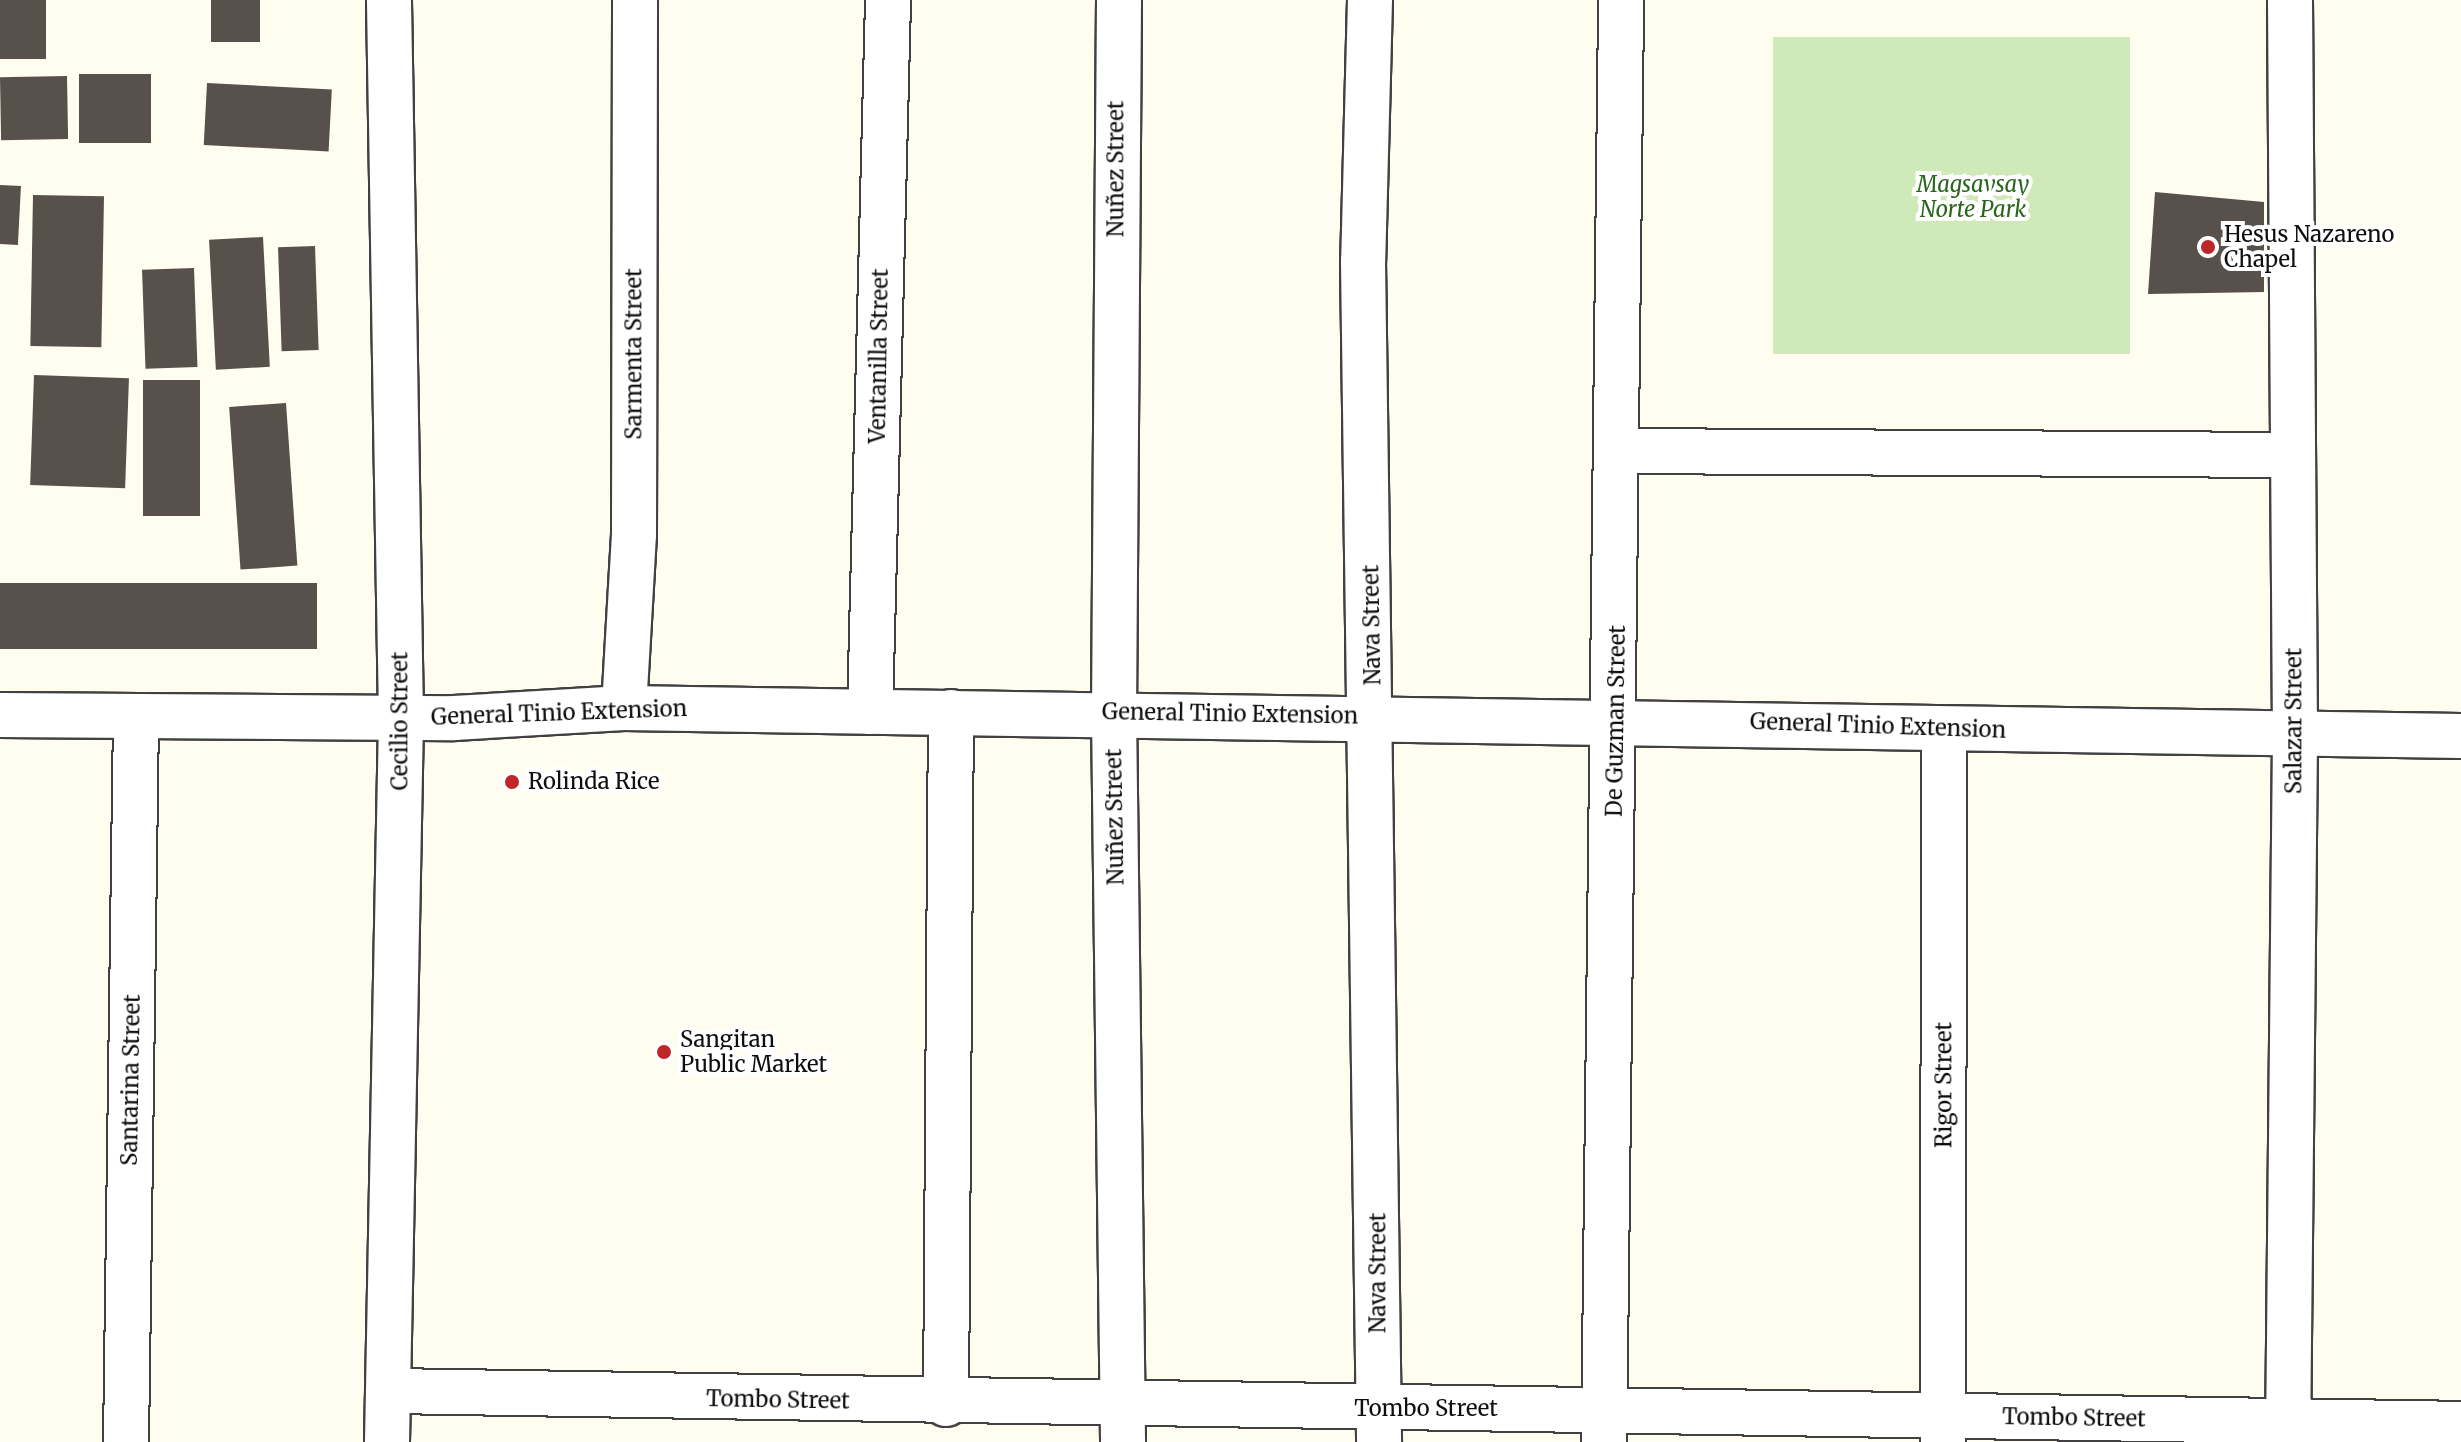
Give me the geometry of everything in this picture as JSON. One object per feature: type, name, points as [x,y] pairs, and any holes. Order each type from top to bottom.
[{"type":"street","name":"Cecilio Street","points":[[387,1442],[401,718],[389,0]]},
{"type":"street","name":"Sarmenta Street","points":[[624,708],[634,534],[635,0]]},
{"type":"street","name":"Ventanilla Street","points":[[870,712],[888,0]]},
{"type":"street","name":"Nuñez Street","points":[[1119,0],[1114,712],[1123,1424]]},
{"type":"street","name":"Nava Street","points":[[1370,0],[1363,261],[1374,716],[1379,1426]]},
{"type":"street","name":"De Guzman Street","points":[[1605,1426],[1617,718],[1621,0]]},
{"type":"street","name":"Salazar Street","points":[[2288,1432],[2295,735],[2290,0]]},
{"type":"street","points":[[1619,451],[2293,455]]},
{"type":"street","name":"General Tinio Extension","points":[[0,715],[401,718],[624,708],[1114,712],[1617,718],[1944,729],[2461,736]]},
{"type":"street","points":[[946,1404],[951,712]]},
{"type":"street","name":"Santarina Street","points":[[126,1442],[136,717]]},
{"type":"street","name":"Rigor Street","points":[[1944,729],[1944,1428]]},
{"type":"street","name":"Tombo Street","points":[[390,1391],[946,1404],[1123,1424],[2288,1432],[2461,1424]]},
{"type":"green space","name":"Magsaysay Norte Park","points":[[1773,37],[2130,37],[2130,354],[1773,354]]},
{"type":"building","points":[[0,0],[46,0],[46,59],[0,59]]},
{"type":"building","points":[[211,0],[260,0],[260,42],[211,42]]},
{"type":"building","points":[[79,74],[151,74],[151,143],[79,143]]},
{"type":"building","points":[[67,76],[68,139],[1,140],[0,77]]},
{"type":"building","points":[[207,83],[332,90],[329,151],[204,145]]},
{"type":"building","points":[[0,185],[21,186],[18,245],[0,244]]},
{"type":"building","name":"Hesus Nazareno Chapel","points":[[2155,192],[2264,202],[2264,292],[2148,294]]},
{"type":"building","points":[[33,195],[104,196],[101,347],[30,346]]},
{"type":"building","points":[[263,237],[270,367],[216,370],[209,240]]},
{"type":"building","points":[[315,246],[319,350],[282,351],[278,247]]},
{"type":"building","points":[[194,268],[197,367],[145,369],[142,270]]},
{"type":"building","points":[[34,375],[129,378],[125,488],[30,485]]},
{"type":"building","points":[[143,380],[200,380],[200,516],[143,516]]},
{"type":"building","points":[[286,403],[297,566],[241,570],[229,407]]},
{"type":"building","points":[[0,583],[317,583],[317,649],[0,649]]},
{"type":"place","name":"Hesus Nazareno Chapel","points":[[2208,247]]},
{"type":"place","name":"Rolinda Rice","points":[[512,782]]},
{"type":"place","name":"Sangitan Public Market","points":[[664,1052]]}]
